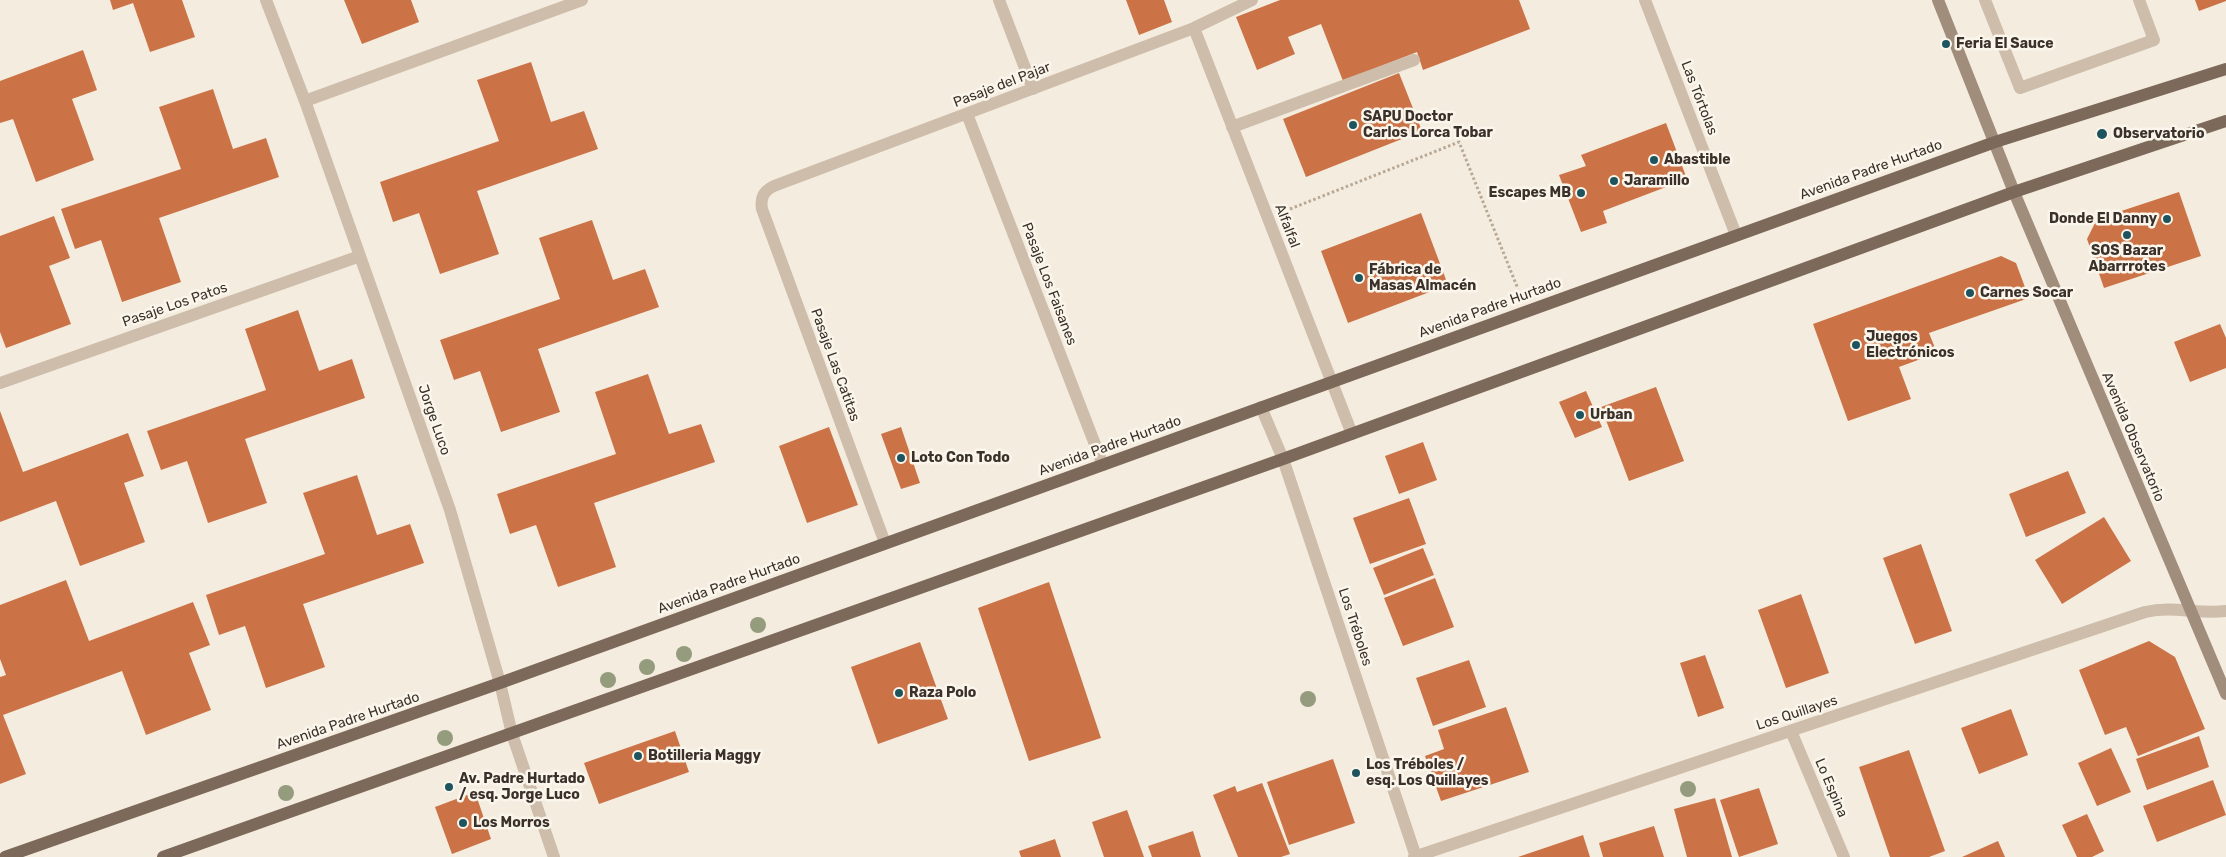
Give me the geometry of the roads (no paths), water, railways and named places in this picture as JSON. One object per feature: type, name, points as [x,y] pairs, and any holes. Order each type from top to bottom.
[{"type":"main road","points":[[1938,0],[1995,142]]},
{"type":"main road","name":"Avenida Padre Hurtado","points":[[5,857],[500,683],[1995,142],[2226,69]]},
{"type":"main road","points":[[164,857],[1283,460],[2014,192],[2226,121]]},
{"type":"main road","name":"Avenida Observatorio","points":[[1995,142],[2014,192],[2226,694]]},
{"type":"street","name":"Jorge Luco","points":[[266,0],[305,101],[450,510],[500,683],[512,734],[554,857]]},
{"type":"street","points":[[305,101],[582,0]]},
{"type":"street","points":[[999,0],[1033,89]]},
{"type":"street","name":"Pasaje del Pajar","points":[[762,196],[767,189],[774,186],[1194,28],[1252,0]]},
{"type":"street","name":"Las Tórtolas","points":[[1645,0],[1736,235]]},
{"type":"street","points":[[1985,0],[2020,88],[2154,40],[2139,0]]},
{"type":"street","name":"Alfalfal","points":[[1194,28],[1352,434]]},
{"type":"street","points":[[1232,127],[1414,60]]},
{"type":"street","name":"Pasaje Los Faisanes","points":[[967,114],[1103,465]]},
{"type":"street","name":"Pasaje Las Catitas","points":[[762,196],[762,209],[885,544]]},
{"type":"street","name":"Pasaje Los Patos","points":[[0,383],[360,256]]},
{"type":"street","name":"Los Tréboles","points":[[1261,407],[1283,460],[1415,857]]},
{"type":"street","name":"Los Quillayes","points":[[1415,857],[2145,612],[2169,608],[2204,613],[2226,612]]},
{"type":"street","name":"Lo Espina","points":[[1791,730],[1844,857]]},
{"type":"place","name":"Feria El Sauce","points":[[1946,44]]},
{"type":"place","name":"SAPU Doctor Carlos Lorca Tobar","points":[[1353,125]]},
{"type":"place","name":"Observatorio","points":[[2102,134]]},
{"type":"place","name":"Abastible","points":[[1654,160]]},
{"type":"place","name":"Jaramillo","points":[[1614,181]]},
{"type":"place","name":"Escapes MB","points":[[1581,193]]},
{"type":"place","name":"Donde El Danny","points":[[2167,219]]},
{"type":"place","name":"SOS Bazar Abarrrotes","points":[[2127,235]]},
{"type":"place","name":"Fábrica de Masas Almacén","points":[[1359,278]]},
{"type":"place","name":"Carnes Socar","points":[[1970,293]]},
{"type":"place","name":"Juegos Electrónicos","points":[[1856,345]]},
{"type":"place","name":"Urban","points":[[1580,415]]},
{"type":"place","name":"Loto Con Todo","points":[[901,458]]},
{"type":"place","name":"Raza Polo","points":[[899,693]]},
{"type":"place","name":"Botilleria Maggy","points":[[638,756]]},
{"type":"place","name":"Los Tréboles / esq. Los Quillayes","points":[[1356,773]]},
{"type":"place","name":"Av. Padre Hurtado / esq. Jorge Luco","points":[[449,787]]},
{"type":"place","name":"Los Morros","points":[[463,823]]}]
